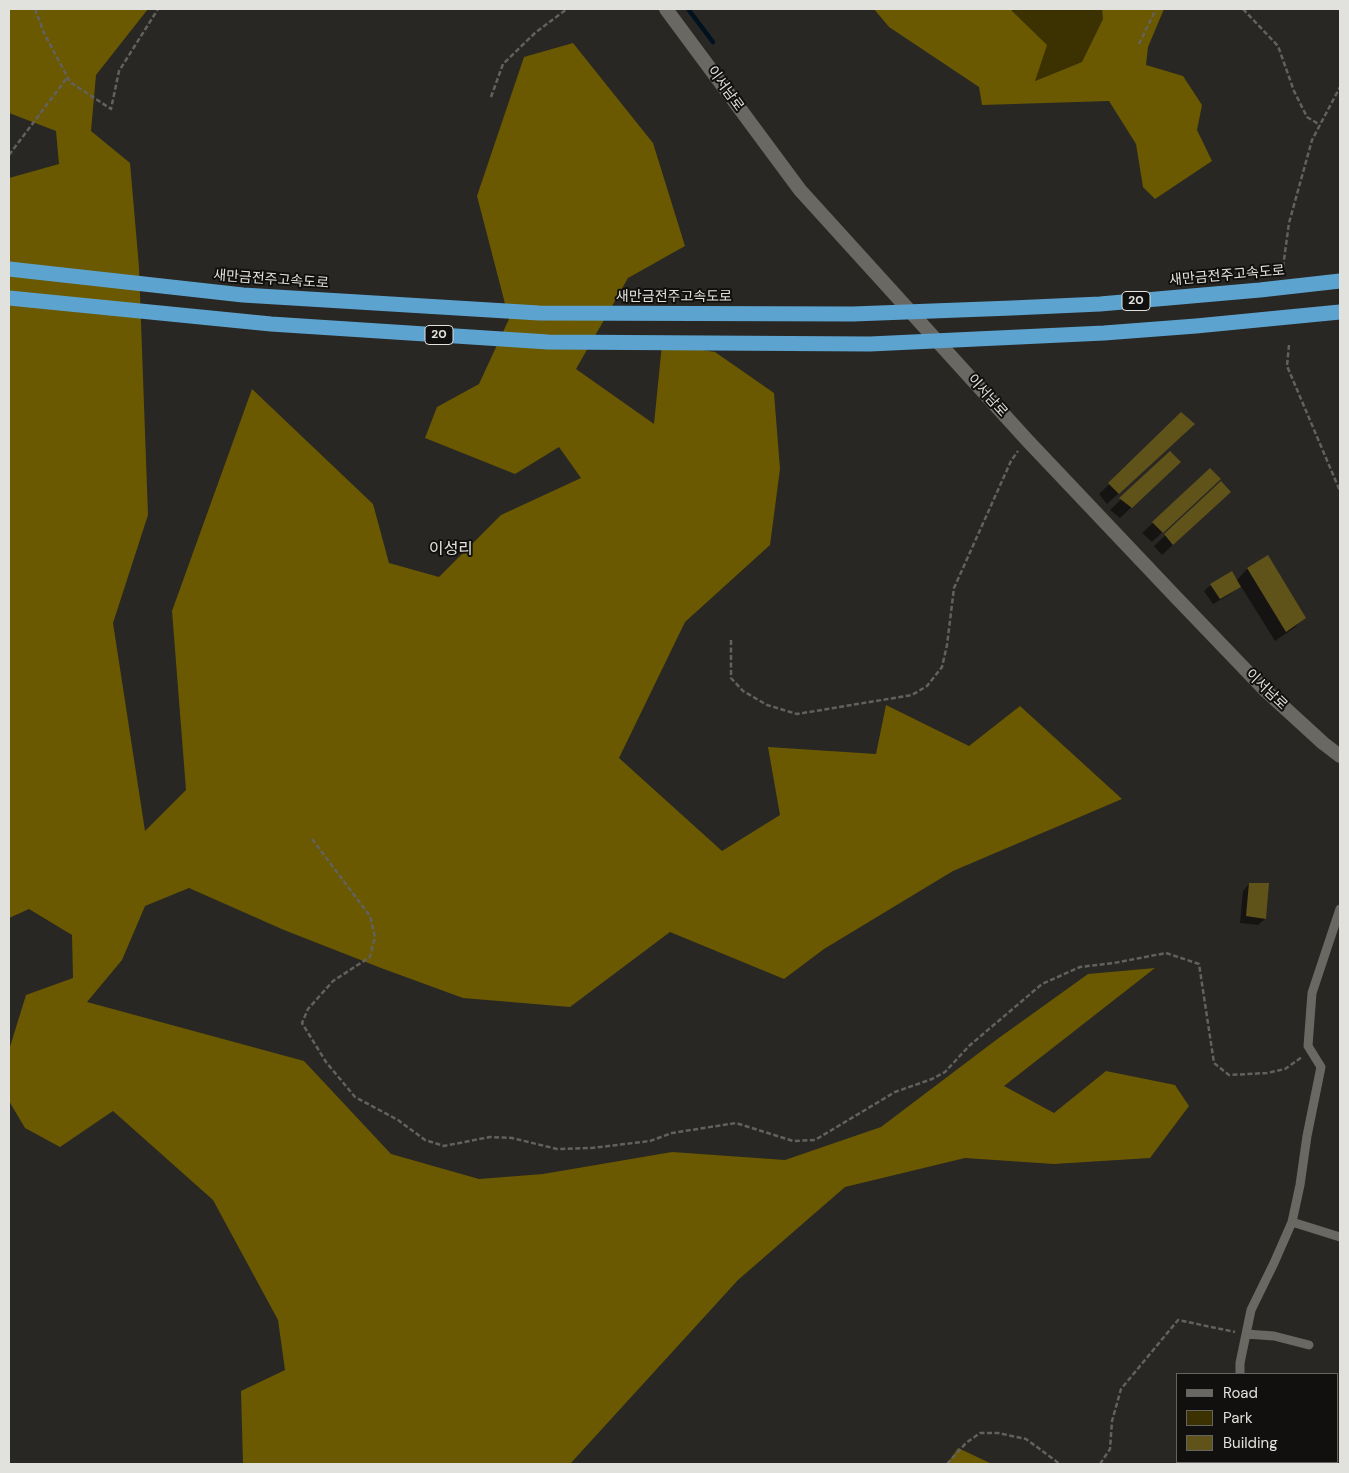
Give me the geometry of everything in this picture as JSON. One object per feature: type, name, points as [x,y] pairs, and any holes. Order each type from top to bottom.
[{"type":"highway","name":"새만금전주고속도로","points":[[9,269],[243,295],[529,312],[853,314],[1012,308],[1100,304],[1340,281]]},
{"type":"highway","name":"20","points":[[9,298],[271,324],[548,342],[870,344],[1159,329],[1340,312]]},
{"type":"main road","name":"이서남로","points":[[666,9],[800,190],[1027,440],[1264,689],[1340,756]]},
{"type":"lane","points":[[1240,1373],[1240,1363],[1250,1310],[1274,1264],[1292,1222],[1300,1185],[1307,1136],[1322,1067],[1308,1046],[1312,993],[1340,909]]},
{"type":"lane","points":[[1292,1222],[1340,1237]]},
{"type":"lane","points":[[1246,1334],[1274,1336],[1309,1345]]},
{"type":"path","points":[[36,9],[44,33],[70,82],[111,109],[119,71],[158,9]]},
{"type":"path","points":[[491,97],[503,64],[536,32],[567,9]]},
{"type":"path","points":[[1139,44],[1156,9]]},
{"type":"path","points":[[1243,9],[1278,46],[1294,91],[1307,117],[1320,125]]},
{"type":"path","points":[[9,155],[68,78]]},
{"type":"path","points":[[1283,267],[1289,223],[1312,140],[1340,87]]},
{"type":"path","points":[[1289,345],[1287,366],[1340,491]]},
{"type":"path","points":[[731,640],[731,678],[743,691],[766,705],[797,714],[912,695],[928,686],[942,667],[947,645],[954,588],[1011,461],[1027,440]]},
{"type":"path","points":[[312,839],[370,916],[374,936],[370,957],[332,981],[308,1009],[302,1024],[326,1062],[355,1097],[398,1120],[425,1140],[444,1146],[490,1136],[512,1138],[557,1149],[592,1148],[650,1141],[672,1133],[736,1123],[792,1141],[815,1140],[853,1119],[895,1092],[946,1072],[969,1046],[1042,984],[1080,967],[1166,954],[1200,964],[1214,1063],[1229,1075],[1267,1073],[1285,1069],[1311,1051]]},
{"type":"path","points":[[1100,1464],[1110,1448],[1112,1421],[1121,1389],[1178,1320],[1246,1334]]},
{"type":"path","points":[[947,1464],[966,1443],[980,1433],[998,1433],[1026,1439],[1060,1464]]},
{"type":"green space","points":[[1012,9],[1102,9],[1103,19],[1082,62],[1034,81]]},
{"type":"shaded area","points":[[9,9],[148,9],[96,75],[91,131],[130,163],[139,267],[148,515],[113,623],[145,831],[186,790],[172,611],[252,389],[373,504],[389,563],[439,577],[501,515],[581,478],[559,447],[515,474],[425,438],[437,407],[479,384],[509,319],[477,196],[524,57],[573,43],[653,143],[685,246],[628,278],[576,369],[654,424],[662,344],[715,352],[774,393],[780,469],[770,545],[685,622],[619,758],[722,851],[780,815],[768,747],[876,754],[886,705],[969,746],[1020,706],[1122,799],[953,871],[824,949],[784,979],[670,932],[570,1007],[463,998],[284,930],[189,888],[145,906],[122,960],[87,1002],[304,1061],[391,1154],[479,1179],[543,1174],[672,1152],[785,1160],[881,1127],[996,1040],[1088,974],[1155,968],[1004,1086],[1054,1113],[1106,1071],[1175,1085],[1189,1106],[1150,1158],[1054,1164],[965,1158],[845,1187],[738,1280],[570,1464],[243,1464],[241,1391],[285,1370],[278,1320],[213,1200],[113,1111],[60,1147],[25,1128],[9,1101],[9,1050],[26,995],[73,978],[72,935],[29,909],[9,918],[9,178],[59,164],[56,131],[9,113]]},
{"type":"shaded area","points":[[874,9],[1012,9],[1047,45],[1035,81],[1082,62],[1103,19],[1102,9],[1164,9],[1148,47],[1146,65],[1183,76],[1202,105],[1197,130],[1212,161],[1155,199],[1143,187],[1136,144],[1109,101],[982,105],[979,87],[889,27]]},
{"type":"shaded area","points":[[958,1448],[992,1464],[947,1464]]},
{"type":"building","points":[[1181,412],[1195,424],[1119,494],[1108,483]]},
{"type":"building","points":[[1170,451],[1181,462],[1132,508],[1119,498]]},
{"type":"building","points":[[1210,468],[1221,479],[1163,533],[1152,522]]},
{"type":"building","points":[[1221,481],[1231,492],[1173,545],[1164,534]]},
{"type":"building","points":[[1268,555],[1306,618],[1286,632],[1247,568]]},
{"type":"building","points":[[1232,571],[1241,587],[1220,599],[1210,584]]},
{"type":"building","points":[[1249,883],[1269,883],[1266,919],[1246,916]]},
{"type":"waterway","points":[[688,9],[713,42]]},
{"type":"district","name":"이성리","points":[[451,550]]}]
